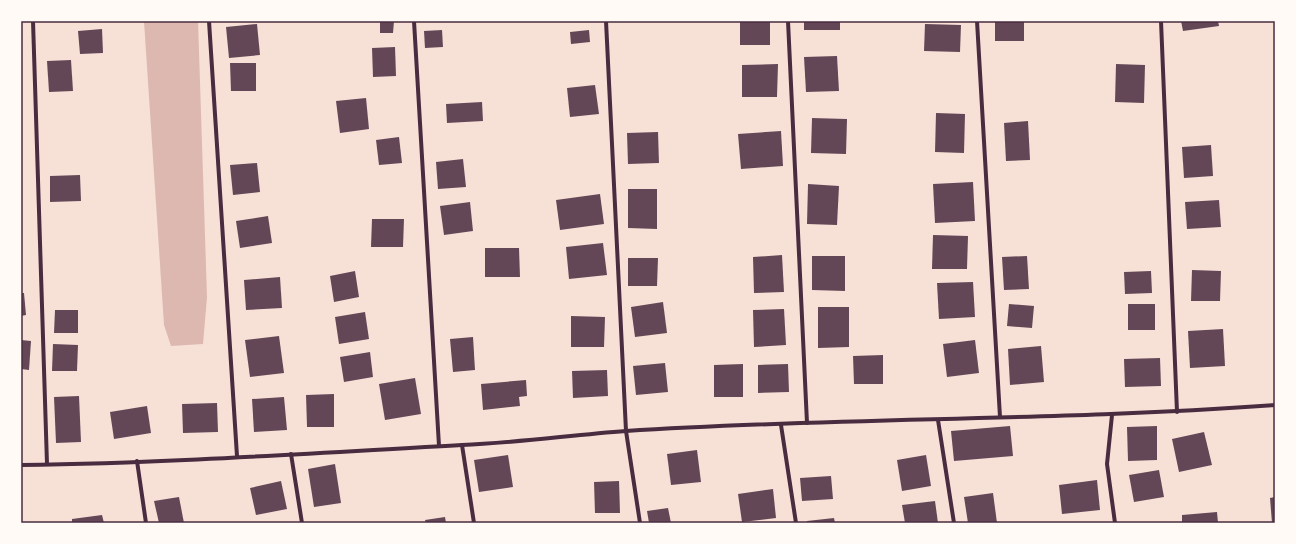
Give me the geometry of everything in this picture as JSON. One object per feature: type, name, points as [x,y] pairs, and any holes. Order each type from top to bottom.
[{"type":"street","points":[[33,21],[47,464]]},
{"type":"street","points":[[209,21],[237,456]]},
{"type":"street","points":[[414,21],[439,446]]},
{"type":"street","points":[[606,21],[626,431],[640,523]]},
{"type":"street","points":[[788,21],[807,423]]},
{"type":"street","points":[[977,21],[1000,417]]},
{"type":"street","points":[[1161,21],[1177,412]]},
{"type":"street","points":[[21,465],[137,461],[462,445],[626,431],[807,423],[1177,412],[1275,405]]},
{"type":"street","points":[[1112,414],[1107,464],[1115,523]]},
{"type":"street","points":[[938,420],[954,523]]},
{"type":"street","points":[[781,425],[796,523]]},
{"type":"street","points":[[462,445],[474,523]]},
{"type":"street","points":[[291,454],[302,523]]},
{"type":"street","points":[[137,461],[146,523]]},
{"type":"shaded area","points":[[144,21],[198,21],[207,297],[203,344],[171,346],[164,325]]},
{"type":"building","points":[[380,21],[394,21],[393,33],[380,33]]},
{"type":"building","points":[[740,21],[770,21],[770,45],[740,45]]},
{"type":"building","points":[[804,21],[840,21],[840,30],[804,30]]},
{"type":"building","points":[[995,21],[1024,21],[1024,41],[995,41]]},
{"type":"building","points":[[1181,21],[1218,21],[1219,26],[1183,31]]},
{"type":"building","points":[[257,24],[260,55],[229,58],[226,27]]},
{"type":"building","points":[[925,24],[961,25],[960,52],[924,51]]},
{"type":"building","points":[[102,29],[103,53],[80,54],[78,31]]},
{"type":"building","points":[[442,30],[443,47],[425,48],[424,31]]},
{"type":"building","points":[[589,30],[590,42],[571,44],[570,32]]},
{"type":"building","points":[[395,47],[396,76],[373,77],[372,48]]},
{"type":"building","points":[[837,56],[839,91],[806,92],[804,57]]},
{"type":"building","points":[[71,60],[73,91],[49,92],[47,61]]},
{"type":"building","points":[[230,63],[256,63],[256,91],[231,91]]},
{"type":"building","points":[[778,64],[777,97],[742,97],[742,65]]},
{"type":"building","points":[[1116,64],[1145,65],[1144,103],[1115,102]]},
{"type":"building","points":[[595,85],[599,114],[570,117],[567,88]]},
{"type":"building","points":[[366,98],[369,129],[340,133],[336,101]]},
{"type":"building","points":[[482,102],[483,121],[447,123],[446,104]]},
{"type":"building","points":[[936,113],[965,114],[964,153],[935,152]]},
{"type":"building","points":[[812,118],[847,119],[846,154],[811,153]]},
{"type":"building","points":[[1028,121],[1030,160],[1006,161],[1004,123]]},
{"type":"building","points":[[781,131],[783,166],[741,169],[738,134]]},
{"type":"building","points":[[658,132],[659,163],[628,164],[627,133]]},
{"type":"building","points":[[399,137],[402,163],[379,165],[376,140]]},
{"type":"building","points":[[1211,145],[1213,176],[1184,178],[1182,147]]},
{"type":"building","points":[[463,159],[466,187],[438,189],[436,162]]},
{"type":"building","points":[[257,163],[260,192],[233,195],[230,165]]},
{"type":"building","points":[[80,175],[81,201],[50,202],[50,176]]},
{"type":"building","points":[[973,182],[975,221],[935,223],[933,184]]},
{"type":"building","points":[[808,184],[839,186],[837,225],[807,224]]},
{"type":"building","points":[[628,189],[657,189],[657,229],[628,228]]},
{"type":"building","points":[[600,194],[604,224],[560,230],[556,200]]},
{"type":"building","points":[[1219,200],[1221,227],[1187,229],[1185,202]]},
{"type":"building","points":[[470,202],[473,231],[444,235],[440,206]]},
{"type":"building","points":[[268,216],[272,243],[240,248],[236,221]]},
{"type":"building","points":[[372,219],[404,219],[403,247],[371,247]]},
{"type":"building","points":[[933,235],[968,236],[967,269],[932,269]]},
{"type":"building","points":[[603,243],[607,275],[569,279],[566,247]]},
{"type":"building","points":[[485,248],[519,248],[520,277],[485,277]]},
{"type":"building","points":[[782,255],[784,292],[754,293],[753,257]]},
{"type":"building","points":[[812,256],[845,256],[845,291],[812,290]]},
{"type":"building","points":[[1027,256],[1029,289],[1004,290],[1002,257]]},
{"type":"building","points":[[628,258],[658,258],[657,286],[628,286]]},
{"type":"building","points":[[1192,270],[1221,271],[1220,301],[1191,301]]},
{"type":"building","points":[[355,271],[359,297],[334,302],[330,276]]},
{"type":"building","points":[[1151,271],[1152,293],[1125,294],[1124,272]]},
{"type":"building","points":[[280,277],[282,308],[246,310],[244,280]]},
{"type":"building","points":[[973,282],[975,317],[939,319],[937,283]]},
{"type":"building","points":[[21,293],[24,293],[26,315],[21,316]]},
{"type":"building","points":[[663,302],[667,333],[635,337],[631,307]]},
{"type":"building","points":[[1009,304],[1034,306],[1032,328],[1007,326]]},
{"type":"building","points":[[1128,304],[1155,304],[1155,330],[1128,330]]},
{"type":"building","points":[[818,307],[849,307],[849,347],[818,348]]},
{"type":"building","points":[[784,309],[786,345],[754,347],[753,310]]},
{"type":"building","points":[[55,310],[78,310],[78,333],[54,333]]},
{"type":"building","points":[[365,312],[369,339],[339,344],[335,317]]},
{"type":"building","points":[[571,316],[605,317],[604,347],[571,347]]},
{"type":"building","points":[[1223,329],[1225,366],[1190,368],[1188,331]]},
{"type":"building","points":[[279,336],[284,373],[250,377],[245,340]]},
{"type":"building","points":[[473,337],[475,370],[453,372],[450,339]]},
{"type":"building","points":[[21,340],[31,341],[29,370],[21,369]]},
{"type":"building","points":[[975,340],[979,373],[947,377],[943,344]]},
{"type":"building","points":[[53,344],[78,345],[77,371],[52,371]]},
{"type":"building","points":[[1041,346],[1044,382],[1010,385],[1008,349]]},
{"type":"building","points":[[370,352],[373,377],[344,382],[340,357]]},
{"type":"building","points":[[883,355],[883,384],[854,384],[853,356]]},
{"type":"building","points":[[1160,358],[1161,386],[1125,387],[1124,359]]},
{"type":"building","points":[[665,363],[668,392],[636,395],[633,366]]},
{"type":"building","points":[[743,364],[743,397],[714,397],[714,365]]},
{"type":"building","points":[[788,364],[789,392],[758,393],[758,365]]},
{"type":"building","points":[[607,370],[608,396],[573,398],[572,371]]},
{"type":"building","points":[[415,378],[421,414],[385,420],[379,384]]},
{"type":"building","points":[[526,380],[527,396],[519,397],[520,406],[483,410],[481,384]]},
{"type":"building","points":[[334,394],[334,427],[307,427],[306,395]]},
{"type":"building","points":[[79,396],[81,442],[56,443],[54,397]]},
{"type":"building","points":[[284,397],[287,430],[254,432],[252,399]]},
{"type":"building","points":[[217,403],[218,432],[183,433],[182,404]]},
{"type":"building","points":[[147,406],[151,433],[114,439],[110,412]]},
{"type":"building","points":[[1010,426],[1013,456],[954,461],[951,431]]},
{"type":"building","points":[[1157,426],[1157,460],[1128,461],[1127,427]]},
{"type":"building","points":[[1204,432],[1212,465],[1179,472],[1172,439]]},
{"type":"building","points":[[697,450],[701,482],[671,485],[667,454]]},
{"type":"building","points":[[508,455],[513,487],[479,492],[474,460]]},
{"type":"building","points":[[926,455],[931,486],[902,491],[897,460]]},
{"type":"building","points":[[335,464],[341,503],[314,507],[308,469]]},
{"type":"building","points":[[1159,470],[1164,497],[1134,502],[1129,475]]},
{"type":"building","points":[[831,476],[833,499],[802,501],[800,478]]},
{"type":"building","points":[[1097,480],[1100,510],[1062,514],[1059,485]]},
{"type":"building","points":[[281,481],[287,509],[256,515],[250,488]]},
{"type":"building","points":[[619,481],[620,513],[595,513],[594,482]]},
{"type":"building","points":[[773,489],[776,518],[742,522],[738,494]]},
{"type":"building","points":[[993,493],[997,523],[968,523],[964,497]]},
{"type":"building","points":[[179,497],[184,523],[159,523],[154,501]]},
{"type":"building","points":[[1275,497],[1275,523],[1272,523],[1270,498]]},
{"type":"building","points":[[935,501],[938,523],[905,523],[902,505]]},
{"type":"building","points":[[668,508],[671,523],[649,523],[647,511]]},
{"type":"building","points":[[1217,512],[1218,523],[1182,523],[1182,515]]},
{"type":"building","points":[[102,515],[104,523],[72,523],[72,519]]},
{"type":"building","points":[[445,517],[446,523],[426,523],[425,520]]},
{"type":"building","points":[[834,518],[835,523],[807,523],[807,521]]}]
